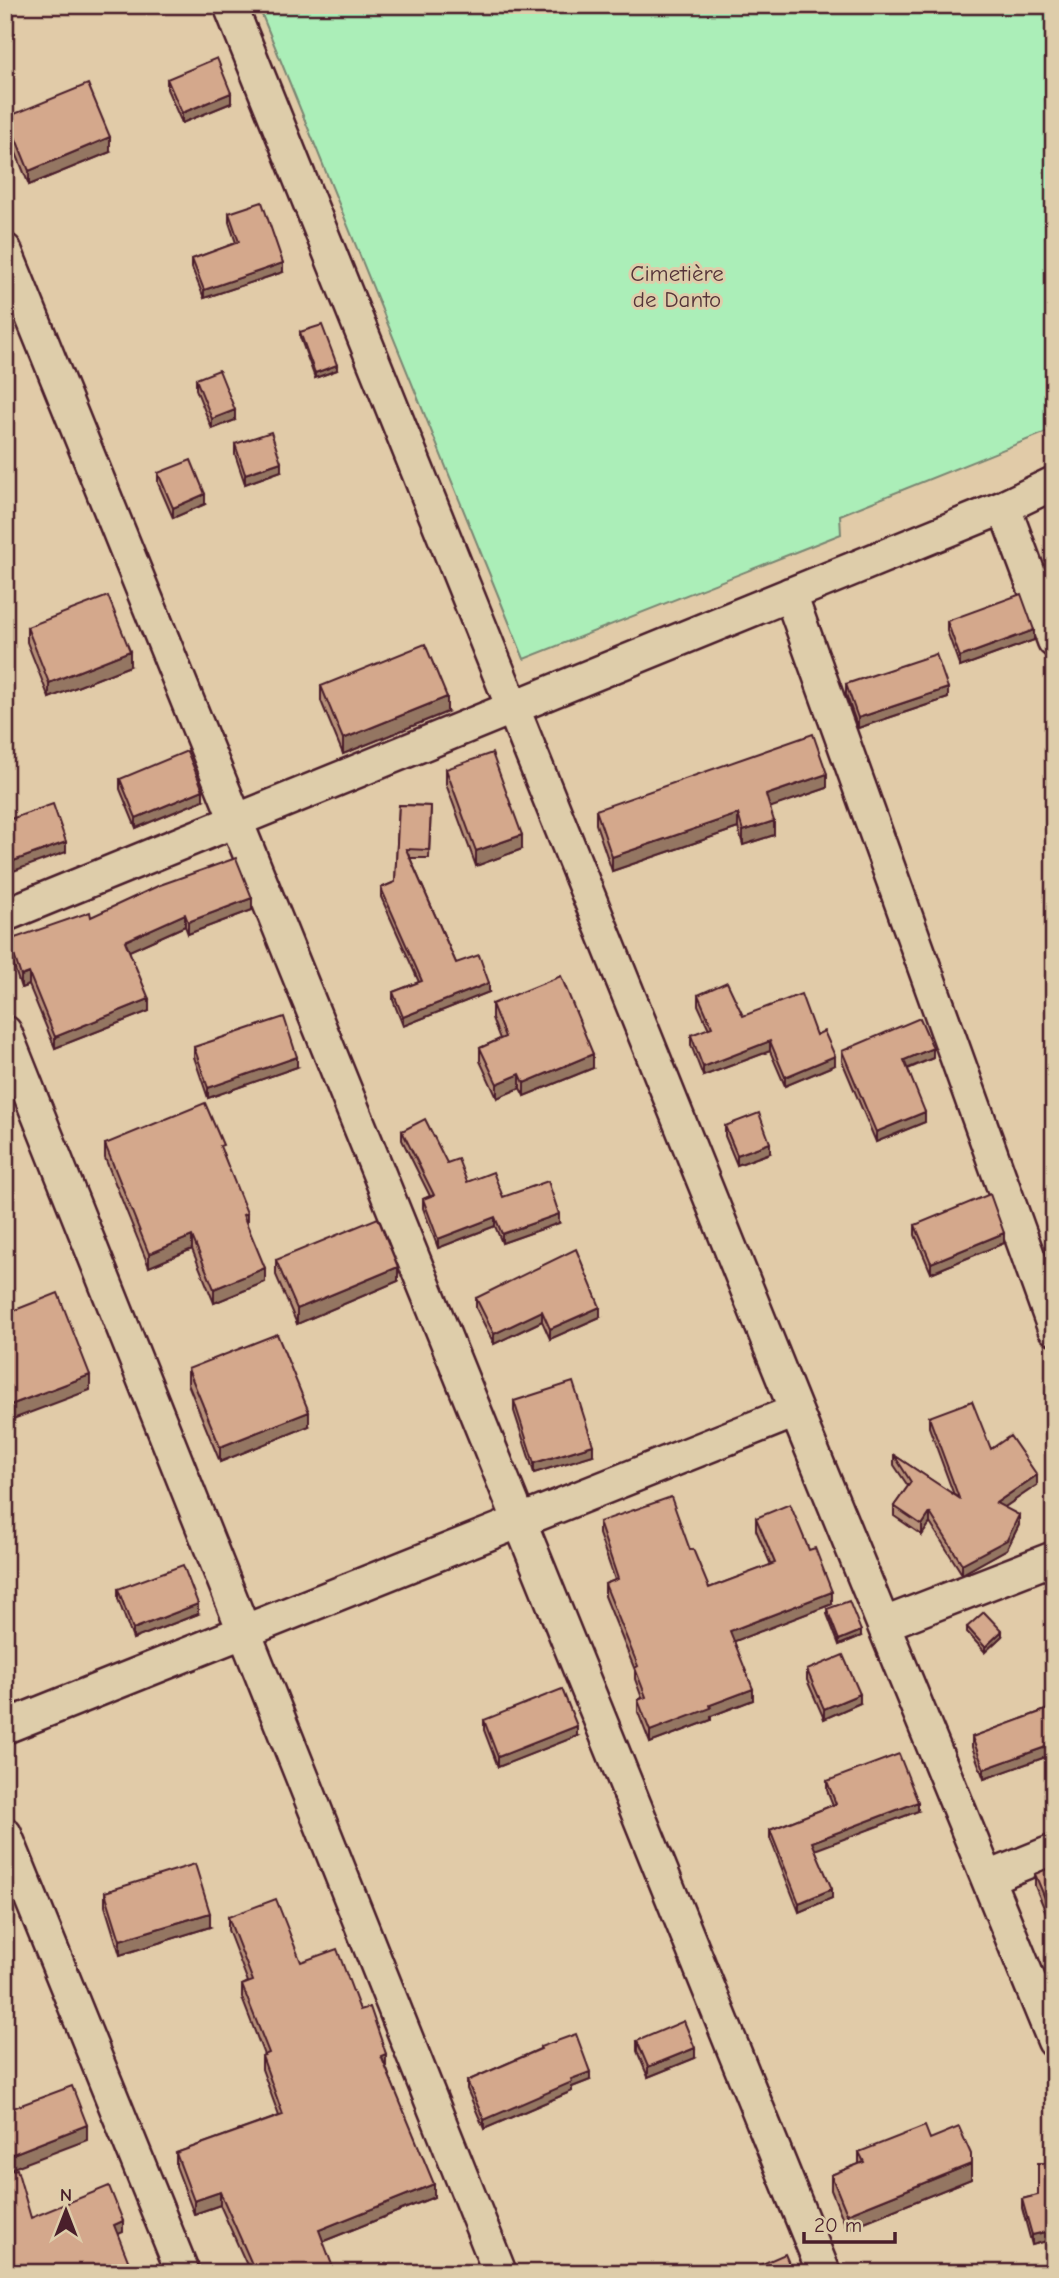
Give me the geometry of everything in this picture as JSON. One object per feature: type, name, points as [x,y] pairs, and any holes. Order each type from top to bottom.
[{"type":"street","points":[[230,5],[796,1411],[1054,2041]]},
{"type":"street","points":[[5,250],[824,2273]]},
{"type":"street","points":[[5,915],[1004,507],[1054,483]]},
{"type":"street","points":[[1004,507],[1054,641]]},
{"type":"street","points":[[790,594],[1054,1328]]},
{"type":"street","points":[[5,1032],[500,2273]]},
{"type":"street","points":[[5,1727],[796,1411]]},
{"type":"street","points":[[884,1624],[1054,1558]]},
{"type":"street","points":[[5,1834],[183,2273]]},
{"type":"street","points":[[988,1878],[1054,1851]]},
{"type":"green space","name":"Cimetière de Danto","points":[[258,5],[1054,5],[1054,429],[840,515],[841,534],[524,659]]},
{"type":"building","points":[[217,58],[231,93],[182,113],[167,79]]},
{"type":"building","points":[[88,84],[110,137],[29,171],[7,117]]},
{"type":"building","points":[[262,202],[283,263],[204,290],[192,259],[239,242],[229,213]]},
{"type":"building","points":[[322,325],[337,365],[315,373],[300,332]]},
{"type":"building","points":[[219,370],[235,410],[212,419],[196,379]]},
{"type":"building","points":[[271,432],[281,462],[245,474],[235,444]]},
{"type":"building","points":[[191,460],[205,494],[173,508],[158,473]]},
{"type":"building","points":[[1054,540],[1054,555],[1049,542]]},
{"type":"building","points":[[1021,594],[1034,630],[960,657],[947,621]]},
{"type":"building","points":[[108,596],[130,651],[49,683],[27,627]]},
{"type":"building","points":[[425,644],[447,697],[343,739],[321,686]]},
{"type":"building","points":[[936,654],[948,688],[858,718],[846,684]]},
{"type":"building","points":[[813,734],[827,774],[766,795],[774,821],[743,831],[738,814],[612,857],[596,810]]},
{"type":"building","points":[[187,751],[203,790],[136,818],[120,779]]},
{"type":"building","points":[[492,753],[522,835],[476,851],[446,769]]},
{"type":"building","points":[[53,804],[66,842],[5,864],[5,821]]},
{"type":"building","points":[[399,805],[431,806],[429,850],[406,849],[456,963],[479,955],[489,983],[403,1017],[393,992],[422,981],[381,888],[395,882]]},
{"type":"building","points":[[236,858],[252,898],[188,922],[185,914],[125,941],[149,999],[55,1037],[29,973],[21,976],[9,940],[90,912],[91,917],[160,885]]},
{"type":"building","points":[[561,976],[593,1054],[524,1083],[520,1074],[497,1084],[480,1048],[505,1037],[492,1004]]},
{"type":"building","points":[[727,982],[743,1016],[801,994],[816,1035],[824,1031],[835,1056],[785,1077],[770,1041],[703,1067],[691,1035],[712,1027],[698,995]]},
{"type":"building","points":[[284,1017],[297,1057],[208,1088],[194,1047]]},
{"type":"building","points":[[920,1018],[933,1048],[904,1060],[925,1112],[876,1132],[842,1051]]},
{"type":"building","points":[[205,1103],[247,1213],[243,1215],[265,1268],[214,1289],[192,1236],[149,1254],[105,1144]]},
{"type":"building","points":[[759,1113],[770,1143],[737,1155],[725,1126]]},
{"type":"building","points":[[425,1119],[447,1163],[458,1159],[467,1182],[493,1172],[503,1197],[548,1181],[559,1214],[502,1234],[495,1217],[438,1239],[423,1199],[434,1195],[402,1131]]},
{"type":"building","points":[[990,1194],[1004,1233],[931,1263],[915,1225]]},
{"type":"building","points":[[378,1218],[398,1267],[297,1309],[276,1260]]},
{"type":"building","points":[[576,1249],[600,1307],[550,1329],[542,1311],[494,1334],[476,1298]]},
{"type":"building","points":[[58,1293],[90,1375],[5,1407],[5,1314]]},
{"type":"building","points":[[277,1334],[309,1412],[220,1447],[188,1369]]},
{"type":"building","points":[[573,1382],[593,1445],[534,1463],[514,1401]]},
{"type":"building","points":[[972,1401],[991,1449],[1010,1436],[1037,1475],[996,1503],[1019,1515],[1007,1540],[962,1564],[930,1513],[922,1525],[894,1506],[911,1482],[894,1455],[959,1498],[929,1417]]},
{"type":"building","points":[[5,1475],[12,1491],[5,1494]]},
{"type":"building","points":[[671,1497],[690,1550],[693,1549],[709,1588],[775,1563],[756,1518],[790,1504],[809,1550],[815,1548],[832,1592],[730,1631],[753,1689],[650,1731],[638,1700],[646,1697],[635,1668],[638,1666],[605,1584],[618,1579],[599,1522]]},
{"type":"building","points":[[183,1565],[198,1604],[133,1629],[118,1589]]},
{"type":"building","points":[[849,1601],[861,1631],[839,1640],[827,1609]]},
{"type":"building","points":[[984,1612],[1002,1631],[985,1647],[967,1627]]},
{"type":"building","points":[[843,1655],[860,1694],[824,1709],[807,1670]]},
{"type":"building","points":[[562,1689],[577,1726],[498,1757],[484,1720]]},
{"type":"building","points":[[1054,1707],[1054,1744],[984,1769],[972,1737]]},
{"type":"building","points":[[899,1754],[918,1802],[812,1842],[832,1889],[799,1903],[770,1830],[836,1804],[827,1781]]},
{"type":"building","points":[[195,1864],[210,1913],[120,1940],[105,1892]]},
{"type":"building","points":[[1054,1866],[1054,1920],[1035,1874]]},
{"type":"building","points":[[276,1899],[301,1962],[337,1949],[360,2010],[370,2007],[386,2054],[381,2056],[434,2184],[319,2230],[335,2273],[250,2273],[255,2271],[220,2192],[194,2201],[176,2153],[283,2115],[262,2056],[269,2053],[242,1985],[253,1981],[228,1917]]},
{"type":"building","points":[[684,2021],[695,2048],[648,2067],[637,2041]]},
{"type":"building","points":[[576,2034],[590,2072],[484,2120],[467,2081],[541,2049],[540,2047]]},
{"type":"building","points":[[72,2086],[87,2125],[5,2157],[5,2111]]},
{"type":"building","points":[[925,2126],[930,2139],[959,2127],[971,2154],[971,2164],[847,2214],[831,2175],[864,2162],[859,2152]]},
{"type":"building","points":[[1038,2163],[1054,2163],[1054,2230],[1032,2235],[1022,2199],[1038,2195]]},
{"type":"building","points":[[17,2169],[31,2218],[109,2186],[123,2221],[114,2225],[133,2273],[32,2273],[29,2266],[15,2273],[5,2273],[5,2172]]},
{"type":"building","points":[[785,2254],[793,2273],[742,2273]]}]
